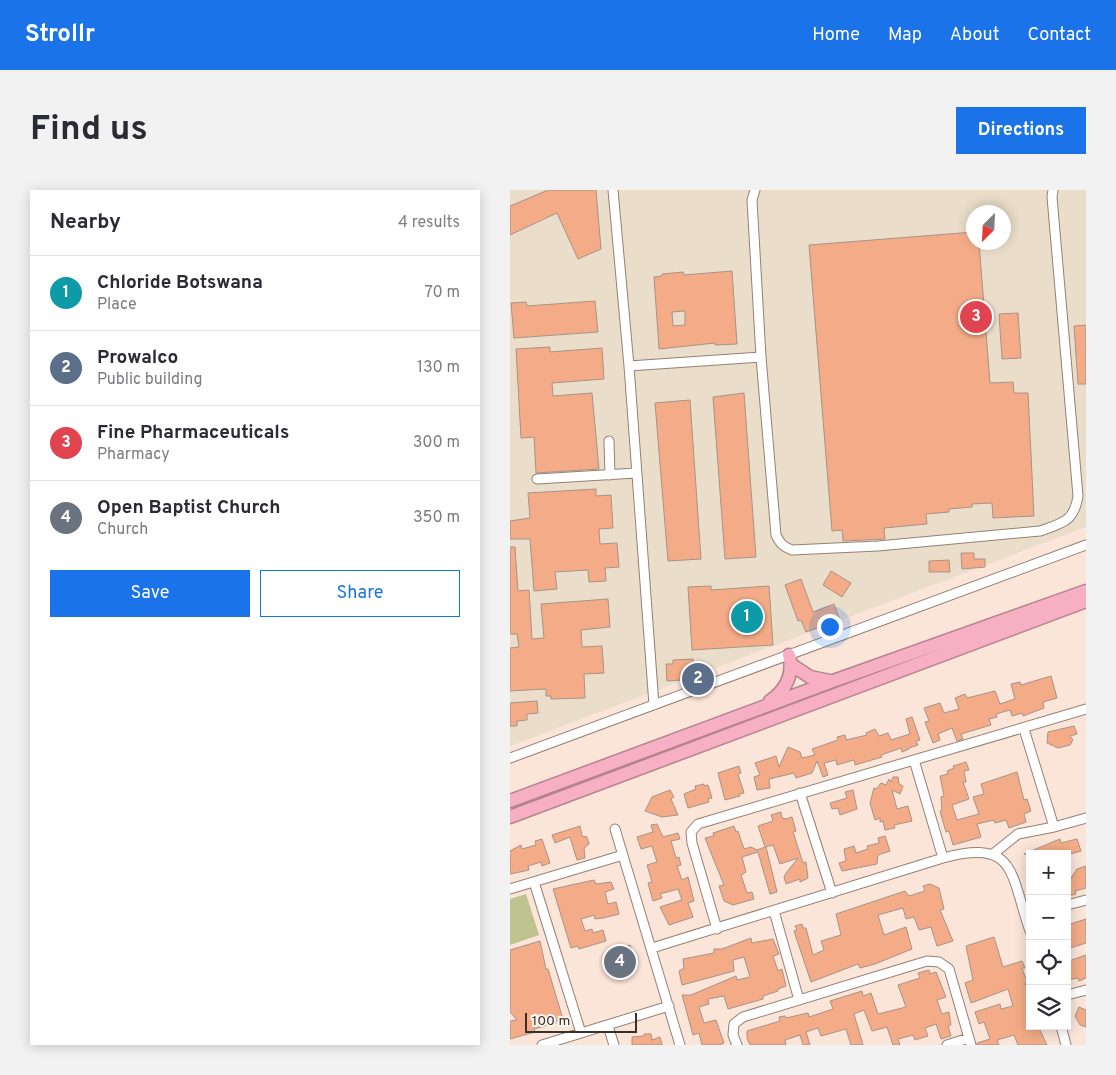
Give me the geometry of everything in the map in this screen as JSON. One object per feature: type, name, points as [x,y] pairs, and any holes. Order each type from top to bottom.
[{"type":"highway","points":[[510,801],[833,681],[1086,591]]},
{"type":"highway","points":[[510,817],[1086,601]]},
{"type":"highway","points":[[790,660],[816,679],[833,681]]},
{"type":"highway","points":[[753,711],[779,695],[788,681],[790,660]]},
{"type":"street","points":[[613,190],[629,366],[654,705]]},
{"type":"street","points":[[755,190],[752,200],[776,535],[785,548],[792,550],[887,545],[1040,531],[1063,523],[1071,517],[1076,509],[1078,496],[1052,197],[1054,190]]},
{"type":"street","points":[[629,366],[762,357]]},
{"type":"street","points":[[609,441],[610,475]]},
{"type":"street","points":[[537,479],[636,473]]},
{"type":"street","points":[[510,758],[654,705],[790,660],[1086,545]]},
{"type":"street","points":[[717,929],[692,843],[691,832],[698,824],[1024,729],[1086,709]]},
{"type":"street","points":[[1024,729],[1054,828]]},
{"type":"street","points":[[914,760],[943,858]]},
{"type":"street","points":[[800,793],[832,893]]},
{"type":"street","points":[[993,854],[1009,838],[1018,834],[1054,828],[1086,818]]},
{"type":"street","points":[[615,829],[680,1045]]},
{"type":"street","points":[[652,948],[966,852],[981,851],[993,854],[1004,862],[1012,872],[1026,911]]},
{"type":"street","points":[[510,889],[623,855]]},
{"type":"street","points":[[534,882],[581,1033]]},
{"type":"street","points":[[1071,904],[1086,900]]},
{"type":"street","points":[[774,911],[799,1000]]},
{"type":"street","points":[[737,1045],[733,1035],[734,1024],[743,1017],[927,961],[939,962],[949,969],[970,1042],[947,1045]]},
{"type":"street","points":[[1071,994],[1086,990]]},
{"type":"street","points":[[542,1045],[669,1006]]},
{"type":"street","points":[[608,1026],[614,1045]]},
{"type":"street","points":[[1062,1030],[1066,1045]]},
{"type":"shaded area","points":[[510,190],[1086,190],[1086,527],[510,746]]},
{"type":"green space","points":[[526,894],[539,935],[510,945],[510,899]]},
{"type":"building","points":[[548,190],[596,190],[601,249],[578,259],[557,213],[510,235],[510,206]]},
{"type":"building","points":[[966,233],[966,250],[980,250],[990,383],[1013,382],[1014,393],[1028,393],[1034,516],[993,518],[992,503],[972,504],[972,507],[949,509],[949,512],[926,514],[927,524],[884,528],[885,539],[843,541],[842,530],[832,531],[809,245]]},
{"type":"building","points":[[732,271],[737,344],[715,345],[715,343],[659,349],[654,277],[662,276],[662,274],[683,272],[684,275]],"holes":[[[685,311],[685,325],[673,326],[672,312]]]},
{"type":"building","points":[[595,301],[598,332],[514,338],[511,303],[526,302],[527,306]]},
{"type":"building","points":[[1018,313],[1021,358],[1002,359],[999,314]]},
{"type":"building","points":[[1086,325],[1086,384],[1078,384],[1074,326]]},
{"type":"building","points":[[550,347],[550,352],[602,348],[604,379],[552,383],[553,396],[592,393],[599,469],[536,473],[534,437],[521,438],[516,349]]},
{"type":"building","points":[[744,393],[756,557],[725,559],[713,397]]},
{"type":"building","points":[[690,400],[701,559],[668,561],[655,403]]},
{"type":"building","points":[[596,489],[596,496],[611,495],[613,528],[599,529],[600,544],[617,543],[619,567],[605,568],[606,581],[589,582],[588,570],[555,572],[557,589],[534,591],[530,539],[510,539],[510,521],[530,518],[528,493]]},
{"type":"building","points":[[510,547],[515,547],[518,591],[529,590],[532,639],[544,638],[541,604],[608,599],[610,627],[581,630],[582,647],[602,646],[604,673],[584,674],[585,698],[551,699],[551,696],[546,696],[546,689],[510,691],[510,648],[519,647],[517,634],[510,634]]},
{"type":"building","points":[[961,553],[974,553],[974,559],[985,559],[985,567],[962,569]]},
{"type":"building","points":[[949,560],[950,572],[929,572],[929,561]]},
{"type":"building","points":[[831,571],[851,583],[842,597],[823,585]]},
{"type":"building","points":[[801,579],[813,612],[834,604],[840,620],[806,632],[801,620],[798,621],[785,585]]},
{"type":"building","points":[[711,586],[711,590],[769,586],[773,645],[692,650],[688,587]]},
{"type":"building","points":[[693,659],[694,673],[681,674],[681,680],[667,681],[666,664],[673,664],[673,660]]},
{"type":"building","points":[[1051,676],[1057,698],[1043,702],[1044,708],[1023,716],[1022,713],[1012,716],[1010,710],[996,714],[997,717],[989,719],[991,725],[961,734],[963,739],[957,741],[952,728],[938,734],[940,740],[933,743],[925,722],[929,721],[924,708],[940,703],[944,713],[959,709],[955,698],[965,694],[967,698],[995,691],[1000,704],[1015,699],[1011,684],[1020,682],[1021,685]]},
{"type":"building","points":[[537,701],[538,713],[527,714],[527,720],[517,721],[517,726],[510,726],[510,703]]},
{"type":"building","points":[[912,717],[920,740],[916,741],[918,745],[902,752],[901,748],[881,755],[882,757],[855,765],[854,760],[837,765],[836,760],[824,763],[828,775],[823,777],[817,761],[812,773],[796,778],[794,773],[769,779],[770,788],[757,790],[754,777],[760,775],[755,763],[776,756],[779,767],[788,747],[800,752],[802,758],[815,755],[812,749],[838,740],[837,737],[845,735],[846,740],[867,735],[866,733],[875,729],[879,736],[888,733],[891,740],[910,734],[906,719]]},
{"type":"building","points":[[1074,726],[1077,734],[1070,736],[1073,740],[1070,745],[1058,748],[1047,743],[1048,732]]},
{"type":"building","points":[[966,762],[969,770],[964,771],[966,782],[963,782],[969,799],[952,805],[957,820],[979,814],[973,797],[984,794],[981,784],[1017,772],[1024,800],[1027,799],[1031,811],[1024,814],[1026,822],[1009,828],[1006,820],[995,823],[994,820],[977,824],[981,837],[953,845],[949,831],[946,832],[940,811],[942,811],[941,797],[944,796],[940,776],[948,774],[947,771],[954,768],[953,766]]},
{"type":"building","points":[[739,766],[741,773],[738,774],[744,793],[725,800],[718,773]]},
{"type":"building","points":[[893,777],[898,777],[899,784],[903,786],[900,794],[892,790],[897,809],[908,806],[912,821],[894,825],[895,828],[885,830],[883,821],[880,822],[880,818],[875,820],[870,803],[874,788],[876,789],[881,783],[886,785],[889,779],[891,782]]},
{"type":"building","points":[[704,784],[704,786],[708,785],[712,798],[708,799],[709,802],[688,808],[684,794],[696,789],[695,786]]},
{"type":"building","points":[[670,790],[674,797],[671,799],[678,815],[662,817],[645,811],[652,797]]},
{"type":"building","points":[[853,790],[857,809],[840,815],[838,808],[832,809],[830,803],[847,798],[845,792]]},
{"type":"building","points":[[781,812],[782,818],[792,817],[796,831],[793,832],[803,863],[806,862],[808,878],[800,882],[800,879],[786,884],[784,877],[798,858],[780,864],[773,845],[766,847],[777,892],[770,894],[758,852],[742,857],[746,872],[741,875],[747,893],[752,892],[754,899],[733,905],[724,901],[719,886],[724,885],[705,838],[714,836],[713,833],[734,826],[736,832],[738,831],[744,849],[751,847],[757,850],[765,847],[758,826],[773,821],[771,815]]},
{"type":"building","points":[[657,824],[663,837],[678,833],[680,839],[671,841],[676,858],[679,857],[681,865],[677,866],[682,880],[688,877],[694,901],[688,903],[693,917],[669,925],[660,907],[682,900],[678,889],[660,894],[662,898],[653,901],[648,883],[652,882],[647,865],[657,862],[652,846],[641,849],[637,837],[653,832],[651,825]]},
{"type":"building","points":[[580,826],[582,836],[587,837],[589,844],[584,848],[585,858],[577,860],[570,837],[555,843],[552,835]]},
{"type":"building","points":[[885,836],[890,851],[878,855],[877,864],[842,871],[839,863],[846,861],[844,849],[854,846],[856,853],[868,849],[867,846],[879,843],[878,838]]},
{"type":"building","points":[[542,839],[550,863],[542,866],[541,862],[528,866],[529,870],[510,874],[510,851],[521,845],[522,849],[536,845],[535,841]]},
{"type":"building","points":[[1060,839],[1061,843],[1077,839],[1081,851],[1071,854],[1071,850],[1034,850]]},
{"type":"building","points":[[1086,866],[1086,888],[1075,891],[1076,894],[1071,895],[1071,879],[1077,869]]},
{"type":"building","points":[[594,880],[596,884],[611,882],[614,889],[605,892],[608,904],[616,902],[619,914],[595,919],[594,915],[581,919],[585,931],[592,929],[593,933],[603,930],[606,941],[579,949],[578,946],[571,948],[553,889]]},
{"type":"building","points":[[930,884],[939,888],[944,909],[940,910],[953,941],[937,946],[931,927],[919,930],[914,917],[906,919],[903,908],[878,915],[884,935],[906,927],[912,949],[875,964],[860,968],[858,964],[811,982],[794,931],[797,930],[795,926],[802,924],[803,928],[806,928],[813,955],[824,950],[821,941],[841,935],[836,914],[905,891],[909,896],[925,891],[923,886]]},
{"type":"building","points":[[1086,919],[1086,943],[1071,948],[1071,924]]},
{"type":"building","points":[[994,937],[1003,967],[1022,961],[1025,968],[1022,968],[1026,979],[1026,1030],[1040,1030],[1047,1045],[1018,1045],[1014,1035],[997,1040],[999,1045],[977,1045],[977,1043],[990,1039],[984,1022],[979,1024],[975,1012],[1000,1004],[1001,1009],[1013,1006],[1008,989],[971,1003],[965,983],[973,980],[966,946]]},
{"type":"building","points":[[751,938],[752,943],[773,939],[779,954],[773,956],[778,971],[782,969],[786,986],[763,996],[763,999],[728,1009],[724,996],[708,999],[709,1004],[699,1007],[704,1023],[716,1020],[724,1043],[719,1045],[702,1045],[699,1033],[693,1035],[682,995],[691,995],[736,976],[737,980],[750,977],[744,957],[733,960],[734,971],[682,985],[679,971],[684,968],[683,959],[714,953],[714,949],[722,949]]},
{"type":"building","points":[[540,941],[546,969],[548,969],[562,1016],[561,1020],[534,1029],[535,1032],[510,1039],[510,1021],[517,1020],[510,1012],[510,950]]},
{"type":"building","points":[[630,945],[637,966],[625,970],[622,969],[619,959],[608,963],[605,953]]},
{"type":"building","points":[[1086,955],[1086,978],[1079,981],[1078,978],[1071,979],[1071,960]]},
{"type":"building","points":[[929,970],[930,974],[936,972],[946,997],[937,1000],[942,1014],[949,1012],[951,1025],[948,1026],[951,1036],[941,1039],[936,1024],[925,1028],[928,1036],[915,1040],[913,1035],[898,1039],[900,1045],[893,1045],[887,1027],[872,1031],[864,1010],[854,1014],[863,1045],[851,1045],[846,1029],[821,1036],[818,1028],[806,1032],[810,1045],[803,1045],[800,1035],[785,1040],[786,1045],[750,1045],[747,1038],[747,1031],[780,1021],[779,1017],[785,1016],[786,1018],[808,1013],[809,1017],[833,1009],[830,1001],[862,991],[863,996],[871,993],[878,1014],[906,1007],[898,985],[920,978],[918,973]]},
{"type":"building","points":[[1079,1007],[1086,1010],[1086,1027],[1080,1025],[1075,1016]]},
{"type":"building","points":[[644,1034],[651,1034],[652,1040],[660,1037],[662,1045],[632,1045],[632,1037],[644,1036]]},
{"type":"place","name":"Fine Pharmaceuticals","points":[[976,317]]},
{"type":"place","name":"Chloride Botswana","points":[[747,617]]},
{"type":"place","name":"Prowalco","points":[[698,679]]},
{"type":"place","name":"Open Baptist Church","points":[[620,962]]}]
